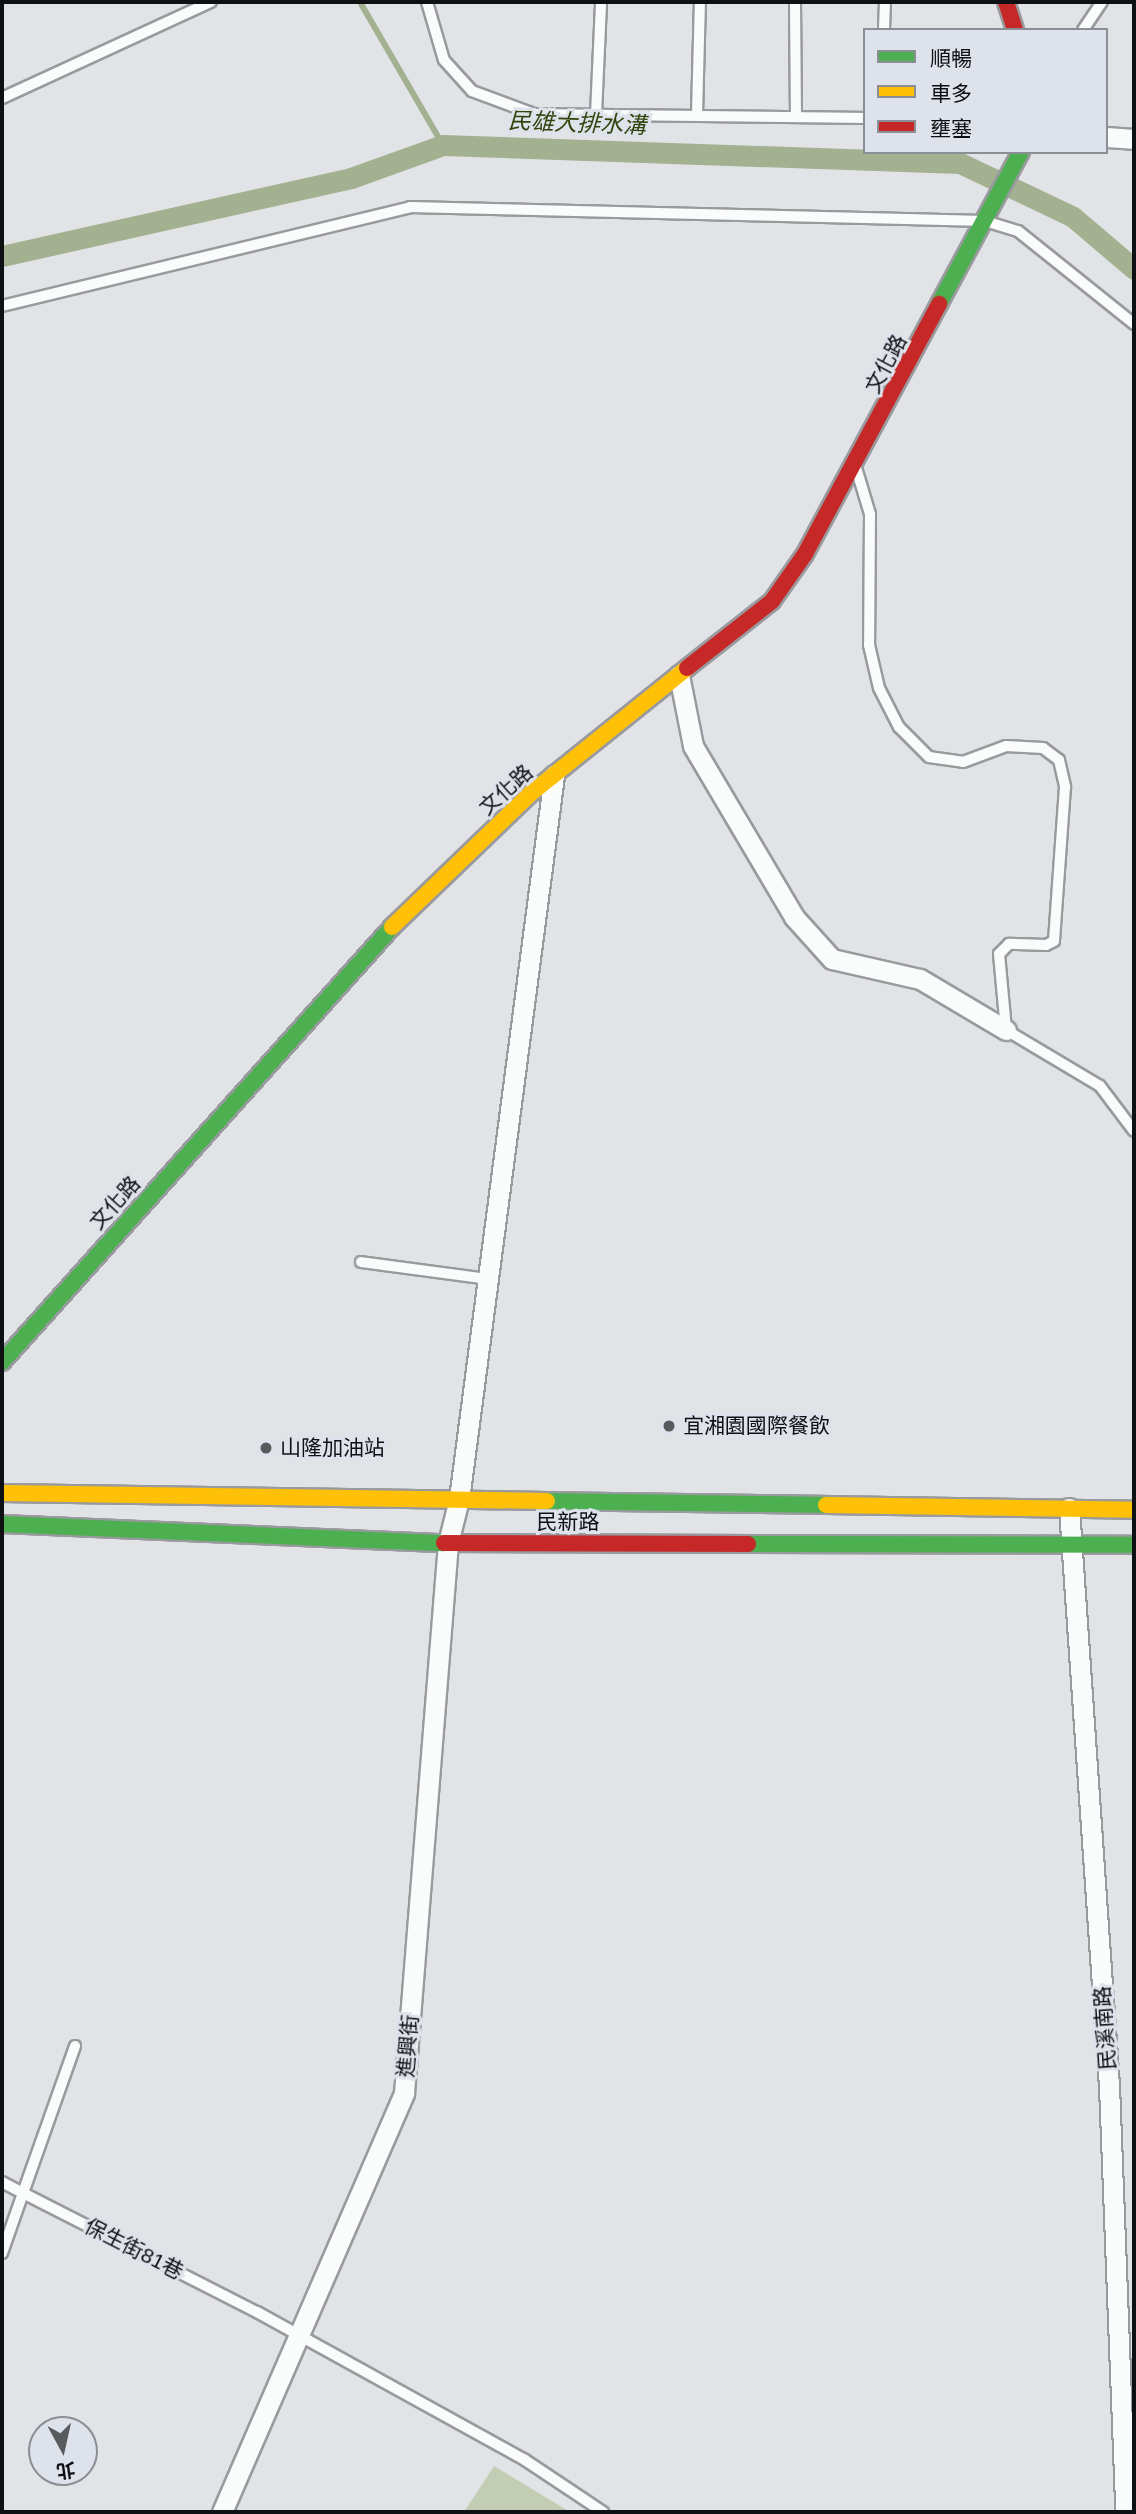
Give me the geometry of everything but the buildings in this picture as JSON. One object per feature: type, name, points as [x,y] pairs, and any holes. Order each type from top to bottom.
[{"type":"main road","points":[[1006,2],[1014,28]]},
{"type":"main road","name":"文化路","points":[[2,1362],[371,947],[554,775],[772,601],[805,554],[1020,156]]},
{"type":"main road","name":"民新路","points":[[2,1493],[1134,1510]]},
{"type":"main road","name":"民新路","points":[[2,1524],[448,1543],[1134,1545]]},
{"type":"street","points":[[1108,137],[1134,139]]},
{"type":"street","points":[[679,675],[693,746],[794,917],[832,959],[920,979],[1006,1030]]},
{"type":"street","name":"進興街","points":[[222,2512],[300,2339],[404,2093],[448,1543],[459,1499],[554,775]]},
{"type":"street","name":"民溪南路","points":[[1069,1508],[1109,2086],[1125,2512]]},
{"type":"lane","points":[[2,98],[211,2]]},
{"type":"lane","points":[[427,2],[444,60],[472,91],[534,114],[796,114],[863,118]]},
{"type":"lane","points":[[596,114],[601,2]]},
{"type":"lane","points":[[697,114],[700,2]]},
{"type":"lane","points":[[794,2],[796,114]]},
{"type":"lane","points":[[884,28],[885,2]]},
{"type":"lane","points":[[1084,28],[1102,2]]},
{"type":"lane","points":[[2,306],[410,207],[985,221],[1018,230],[1134,324]]},
{"type":"lane","points":[[855,463],[870,514],[869,645],[879,688],[899,727],[929,757],[963,762],[1006,746],[1043,748],[1059,760],[1065,787],[1054,941],[1009,944],[999,954],[1006,1030],[1100,1086],[1134,1131]]},
{"type":"lane","points":[[360,1262],[488,1279]]},
{"type":"lane","points":[[2,2253],[75,2046]]},
{"type":"lane","name":"保生街81巷","points":[[2,2182],[525,2460],[603,2512]]},
{"type":"green space","points":[[494,2466],[570,2512],[464,2512]]},
{"type":"waterway","points":[[360,2],[443,145]]},
{"type":"waterway","name":"民雄大排水溝","points":[[2,256],[351,178],[443,145],[960,163],[1073,217],[1134,269]]},
{"type":"traffic: fast","points":[[939,304],[1020,154]]},
{"type":"traffic: fast","points":[[2,1362],[392,927]]},
{"type":"traffic: fast","points":[[547,1501],[826,1505]]},
{"type":"traffic: fast","points":[[2,1524],[444,1543]]},
{"type":"traffic: fast","points":[[748,1544],[1134,1545]]},
{"type":"traffic: slow","points":[[392,927],[530,794],[687,668]]},
{"type":"traffic: slow","points":[[2,1493],[547,1501]]},
{"type":"traffic: slow","points":[[826,1505],[1134,1510]]},
{"type":"traffic: jam","points":[[1006,2],[1014,28]]},
{"type":"traffic: jam","points":[[687,668],[772,601],[805,554],[939,304]]},
{"type":"traffic: jam","points":[[444,1543],[748,1544]]},
{"type":"place","name":"宜湘園國際餐飲","points":[[669,1426]]},
{"type":"place","name":"山隆加油站","points":[[266,1448]]}]
